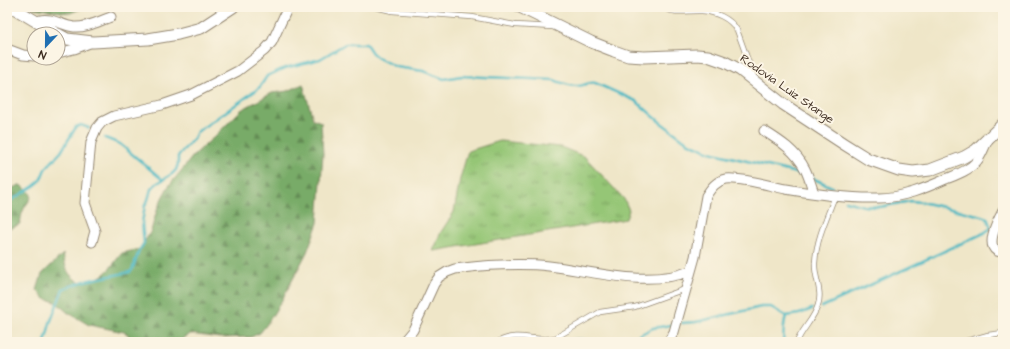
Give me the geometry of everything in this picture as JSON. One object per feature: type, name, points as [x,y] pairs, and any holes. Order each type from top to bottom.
[{"type":"street","points":[[12,7],[43,26]]},
{"type":"street","points":[[66,38],[93,42],[178,34],[201,28],[233,7]]},
{"type":"street","points":[[92,242],[95,231],[84,202],[92,142],[97,128],[102,122],[114,116],[162,105],[191,95],[238,71],[264,52],[272,42],[288,7]]},
{"type":"street","name":"Rodovia Luiz Stange","points":[[520,7],[561,28],[614,52],[628,56],[644,57],[697,55],[708,56],[730,65],[755,81],[783,104],[868,159],[899,170],[913,172],[930,170],[970,153],[976,150],[1003,124]]},
{"type":"street","points":[[38,23],[40,20],[44,19],[61,24],[81,27],[111,17]]},
{"type":"street","points":[[66,51],[93,42]]},
{"type":"street","points":[[8,50],[26,55]]},
{"type":"street","points":[[764,131],[781,142],[794,154],[806,170],[814,193]]},
{"type":"street","points":[[668,342],[674,332],[695,257],[706,196],[716,183],[726,179],[736,179],[814,193],[880,198],[899,195],[934,185],[970,168],[976,163],[989,137]]},
{"type":"street","points":[[1003,211],[995,227],[992,239],[995,249],[1003,252]]},
{"type":"street","points":[[403,342],[413,330],[434,284],[439,277],[455,269],[512,265],[547,265],[620,276],[654,278],[682,274],[690,271]]},
{"type":"lane","points":[[375,7],[392,11],[472,17],[516,25],[561,28]]},
{"type":"lane","points":[[662,7],[679,12],[702,11],[718,15],[734,24],[751,65],[755,81]]},
{"type":"lane","points":[[797,342],[816,312],[819,304],[820,295],[814,264],[824,224],[835,195]]},
{"type":"lane","points":[[498,342],[511,336],[548,340],[555,338],[600,312],[635,306],[685,289]]},
{"type":"lane","points":[[963,342],[988,335],[1003,333]]},
{"type":"green space","points":[[25,7],[85,7],[70,13]]},
{"type":"green space","points":[[303,84],[313,119],[321,122],[323,154],[318,223],[307,252],[282,300],[260,333],[251,337],[220,338],[190,334],[183,338],[181,342],[127,342],[129,335],[124,332],[89,325],[67,312],[56,302],[45,299],[37,290],[42,274],[63,254],[67,270],[71,276],[79,282],[100,277],[109,270],[122,253],[140,249],[151,231],[157,210],[168,187],[193,156],[241,110],[272,93],[288,91]]},
{"type":"green space","points":[[500,141],[561,147],[585,157],[624,199],[629,210],[626,219],[433,251],[441,232],[454,212],[460,179],[468,151]]},
{"type":"green space","points":[[20,185],[29,192],[31,197],[22,213],[20,224],[7,230],[7,190]]},
{"type":"waterway","points":[[45,342],[50,323],[63,289],[85,281],[130,272],[132,270],[139,251],[144,243],[142,223],[145,205],[151,189],[176,170],[178,156],[194,138],[197,132],[255,91],[260,87],[267,76],[285,68],[320,59],[345,44],[366,44],[372,53],[378,58],[396,67],[423,71],[444,79],[461,76],[554,80],[576,86],[595,83],[636,101],[660,122],[687,142],[710,152],[804,175]]},
{"type":"waterway","points":[[7,203],[40,181],[45,169],[61,152],[76,127],[81,125],[89,128]]},
{"type":"waterway","points":[[105,138],[120,144],[163,180]]},
{"type":"waterway","points":[[812,178],[832,187]]},
{"type":"waterway","points":[[822,307],[984,233],[991,228],[987,218],[921,202],[911,201],[880,207],[864,206],[845,201]]},
{"type":"waterway","points":[[682,323],[696,322],[761,307],[771,307],[786,316],[799,314],[812,309]]},
{"type":"waterway","points":[[783,342],[786,316]]},
{"type":"waterway","points":[[625,342],[653,328],[671,325]]},
{"type":"waterway","points":[[567,342],[580,339],[592,342]]}]
